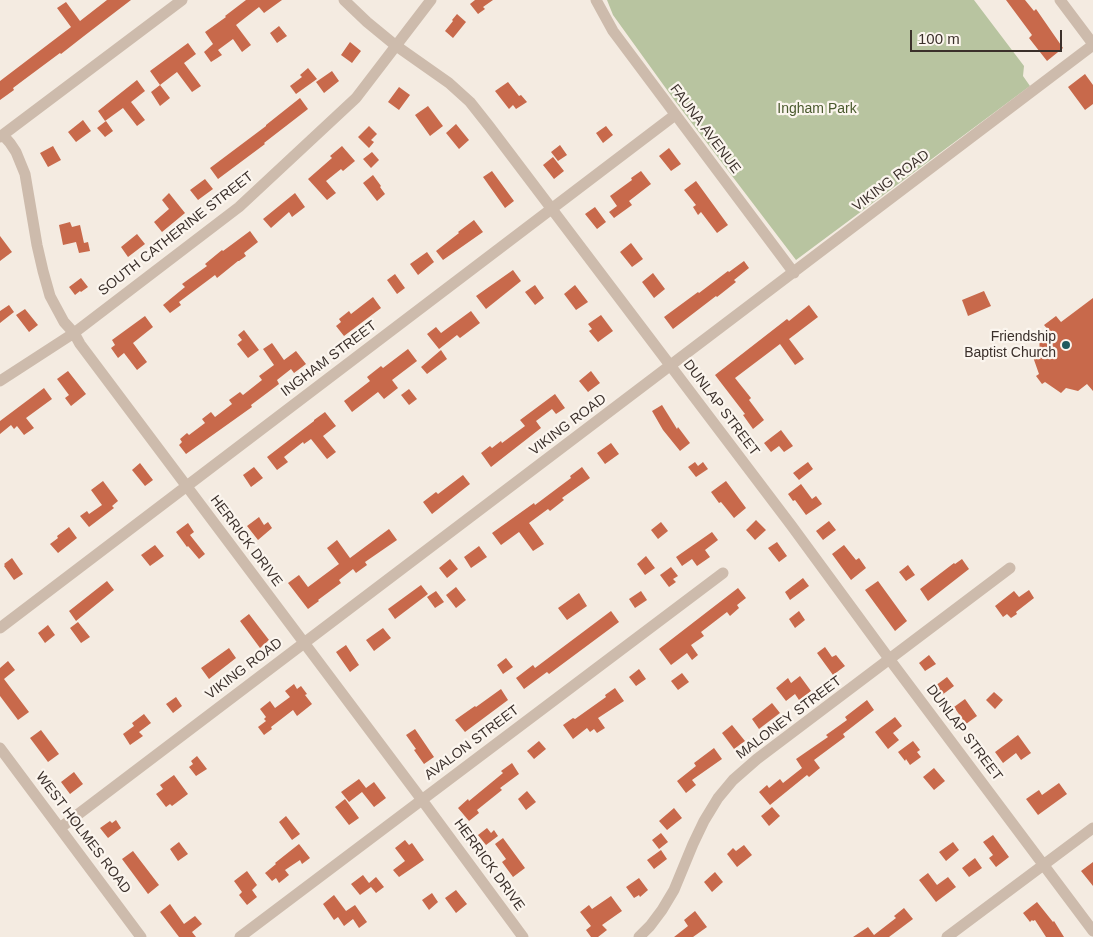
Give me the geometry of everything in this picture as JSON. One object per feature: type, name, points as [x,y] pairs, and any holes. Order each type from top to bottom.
[{"type":"street","points":[[1,136],[182,0]]},
{"type":"street","name":"DUNLAP STREET","points":[[344,0],[395,45],[449,83],[470,102],[490,126],[792,525],[890,660],[1093,931]]},
{"type":"street","name":"SOUTH CATHERINE STREET","points":[[0,382],[74,333],[239,207],[356,98],[431,0]]},
{"type":"street","name":"FAUNA AVENUE","points":[[596,0],[613,32],[794,273]]},
{"type":"street","points":[[1060,0],[1093,45]]},
{"type":"street","name":"VIKING ROAD","points":[[60,828],[1093,45]]},
{"type":"street","name":"INGHAM STREET","points":[[0,628],[675,115]]},
{"type":"street","name":"HERRICK DRIVE","points":[[1,136],[10,143],[16,152],[25,174],[37,245],[50,296],[64,322],[523,937]]},
{"type":"street","name":"MALONEY STREET","points":[[639,937],[650,926],[670,897],[704,821],[718,798],[733,780],[757,759],[1010,568]]},
{"type":"street","name":"AVALON STREET","points":[[240,937],[723,573]]},
{"type":"street","name":"WEST HOLMES ROAD","points":[[0,748],[141,937]]},
{"type":"street","points":[[947,937],[1093,828]]},
{"type":"green space","name":"Ingham Park","points":[[607,0],[974,0],[1024,66],[1023,76],[1030,86],[796,260],[675,101],[613,15]]},
{"type":"building","points":[[107,0],[131,0],[13,88],[14,90],[0,100],[0,81],[71,27],[57,8],[66,2],[80,21]]},
{"type":"building","points":[[246,0],[282,0],[264,13],[259,7],[236,25],[251,45],[242,52],[233,39],[218,50],[222,55],[211,62],[204,52],[213,44],[205,32]]},
{"type":"building","points":[[475,0],[493,0],[483,7],[485,9],[478,14],[470,4]]},
{"type":"building","points":[[1006,0],[1025,0],[1034,11],[1036,9],[1063,48],[1047,61],[1029,38],[1032,35]]},
{"type":"building","points":[[457,14],[466,22],[453,38],[445,31]]},
{"type":"building","points":[[279,26],[287,36],[277,43],[270,33]]},
{"type":"building","points":[[350,42],[361,51],[352,63],[341,55]]},
{"type":"building","points":[[188,43],[196,54],[184,63],[201,86],[192,92],[177,72],[160,85],[150,71]]},
{"type":"building","points":[[308,68],[317,79],[296,94],[290,86],[302,77],[300,75]]},
{"type":"building","points":[[332,71],[339,81],[324,93],[316,82]]},
{"type":"building","points":[[1085,74],[1093,85],[1093,104],[1085,110],[1068,87]]},
{"type":"building","points":[[137,80],[145,91],[131,102],[145,120],[137,126],[123,108],[105,121],[98,111]]},
{"type":"building","points":[[508,82],[519,96],[521,95],[527,102],[516,109],[513,105],[509,109],[495,91]]},
{"type":"building","points":[[160,85],[170,98],[160,106],[151,92]]},
{"type":"building","points":[[399,87],[410,95],[399,110],[388,102]]},
{"type":"building","points":[[300,98],[308,109],[218,179],[210,168]]},
{"type":"building","points":[[428,106],[443,126],[430,136],[415,115]]},
{"type":"building","points":[[83,120],[91,131],[76,142],[68,132]]},
{"type":"building","points":[[106,121],[113,131],[105,137],[97,128]]},
{"type":"building","points":[[456,124],[469,140],[459,149],[446,133]]},
{"type":"building","points":[[369,126],[377,134],[371,140],[374,142],[369,148],[358,137]]},
{"type":"building","points":[[606,126],[613,135],[603,143],[596,133]]},
{"type":"building","points":[[560,145],[567,155],[558,161],[551,152]]},
{"type":"building","points":[[53,146],[61,160],[48,167],[40,153]]},
{"type":"building","points":[[342,146],[355,161],[326,181],[336,193],[327,200],[308,179],[332,158],[330,156]]},
{"type":"building","points":[[669,148],[681,164],[671,171],[659,156]]},
{"type":"building","points":[[372,152],[379,160],[371,168],[363,159]]},
{"type":"building","points":[[553,157],[564,171],[554,179],[543,165]]},
{"type":"building","points":[[492,171],[514,201],[505,208],[483,177]]},
{"type":"building","points":[[641,171],[651,184],[629,201],[632,205],[614,218],[609,212],[617,206],[610,196]]},
{"type":"building","points":[[373,175],[385,194],[377,201],[363,183]]},
{"type":"building","points":[[205,179],[213,189],[198,200],[190,190]]},
{"type":"building","points":[[696,181],[728,225],[717,233],[701,212],[698,215],[693,207],[696,205],[684,190]]},
{"type":"building","points":[[169,193],[185,213],[162,232],[154,222],[169,209],[162,200]]},
{"type":"building","points":[[295,193],[305,207],[292,217],[289,212],[271,228],[263,219]]},
{"type":"building","points":[[595,207],[606,222],[597,229],[585,214]]},
{"type":"building","points":[[474,220],[483,232],[443,260],[436,251]]},
{"type":"building","points":[[70,222],[72,227],[80,225],[84,243],[88,242],[90,251],[79,253],[76,242],[63,245],[59,225]]},
{"type":"building","points":[[250,231],[258,242],[244,253],[246,256],[217,278],[215,275],[179,302],[181,305],[170,313],[163,305],[185,287],[182,284],[207,266],[205,264],[222,250]]},
{"type":"building","points":[[137,234],[145,244],[128,257],[121,247]]},
{"type":"building","points":[[0,236],[12,252],[0,261]]},
{"type":"building","points":[[631,243],[643,259],[632,267],[620,252]]},
{"type":"building","points":[[427,252],[434,262],[418,275],[410,264]]},
{"type":"building","points":[[744,261],[749,268],[734,280],[736,282],[673,329],[664,317]]},
{"type":"building","points":[[513,270],[521,281],[486,309],[476,296]]},
{"type":"building","points":[[653,273],[665,289],[654,298],[642,282]]},
{"type":"building","points":[[395,274],[405,288],[397,294],[387,280]]},
{"type":"building","points":[[81,278],[88,287],[75,295],[69,287]]},
{"type":"building","points":[[535,285],[544,298],[535,305],[525,292]]},
{"type":"building","points":[[575,285],[588,302],[576,310],[564,294]]},
{"type":"building","points":[[984,291],[991,306],[968,316],[962,300]]},
{"type":"building","points":[[373,297],[381,308],[344,336],[336,326],[341,322],[339,319],[349,311],[351,314]]},
{"type":"building","name":"Friendship Baptist Church","points":[[1093,298],[1093,391],[1087,384],[1078,391],[1066,388],[1061,393],[1045,382],[1042,384],[1036,376],[1039,374],[1033,357],[1040,352],[1039,338],[1049,331],[1044,325],[1056,316],[1061,322]]},
{"type":"building","points":[[9,305],[14,312],[0,323],[0,311]]},
{"type":"building","points":[[809,305],[818,317],[789,339],[804,359],[795,365],[780,344],[735,378],[751,398],[749,400],[764,420],[753,429],[743,415],[745,414],[715,375],[787,319],[789,321]]},
{"type":"building","points":[[25,309],[38,325],[29,332],[16,315]]},
{"type":"building","points":[[471,311],[480,323],[460,338],[457,335],[439,349],[427,334],[436,327],[441,333]]},
{"type":"building","points":[[601,315],[613,331],[598,342],[589,331],[592,329],[588,324]]},
{"type":"building","points":[[145,316],[153,327],[133,343],[147,362],[137,370],[124,353],[118,358],[111,348],[115,345],[112,340]]},
{"type":"building","points":[[244,330],[259,350],[248,358],[237,344],[242,340],[238,335]]},
{"type":"building","points":[[272,343],[284,360],[296,351],[306,364],[294,373],[291,369],[277,380],[279,384],[251,405],[252,407],[186,454],[179,445],[182,442],[180,439],[205,423],[202,419],[211,412],[215,417],[232,404],[229,400],[240,392],[243,395],[262,380],[259,376],[274,365],[263,349]]},
{"type":"building","points":[[408,349],[417,361],[392,380],[398,388],[384,399],[378,392],[352,412],[344,401],[370,381],[367,377],[381,366],[383,368]]},
{"type":"building","points":[[441,350],[447,359],[427,374],[421,367]]},
{"type":"building","points":[[68,371],[86,394],[71,406],[65,398],[69,395],[57,379]]},
{"type":"building","points":[[591,371],[600,383],[588,392],[579,381]]},
{"type":"building","points":[[44,388],[52,399],[26,418],[34,428],[24,435],[17,426],[14,429],[11,425],[0,434],[0,421]]},
{"type":"building","points":[[409,389],[417,399],[409,405],[401,395]]},
{"type":"building","points":[[555,394],[565,408],[556,414],[552,409],[536,421],[541,428],[491,467],[481,453],[490,446],[492,448],[501,441],[502,443],[525,426],[520,420]]},
{"type":"building","points":[[662,405],[677,429],[678,427],[690,443],[680,451],[663,430],[652,411]]},
{"type":"building","points":[[325,412],[336,426],[323,436],[336,452],[327,459],[311,439],[304,444],[303,442],[284,457],[288,462],[277,470],[267,457]]},
{"type":"building","points":[[781,430],[793,446],[784,452],[779,446],[771,452],[764,443]]},
{"type":"building","points":[[611,443],[619,454],[605,464],[597,453]]},
{"type":"building","points":[[695,462],[698,466],[703,462],[708,469],[696,477],[688,467]]},
{"type":"building","points":[[808,462],[813,469],[799,480],[793,473]]},
{"type":"building","points":[[140,463],[153,480],[145,486],[132,470]]},
{"type":"building","points":[[254,467],[263,478],[251,487],[243,475]]},
{"type":"building","points":[[582,467],[590,478],[562,498],[564,500],[550,511],[548,509],[529,523],[544,544],[533,551],[519,532],[501,545],[492,533],[534,503],[535,505],[571,478],[570,476]]},
{"type":"building","points":[[463,475],[470,484],[432,514],[423,502],[436,492],[438,494]]},
{"type":"building","points":[[103,481],[118,501],[112,506],[114,508],[89,527],[80,516],[87,511],[89,514],[102,505],[91,490]]},
{"type":"building","points":[[726,481],[746,508],[734,518],[711,492]]},
{"type":"building","points":[[801,484],[812,499],[816,496],[822,504],[806,515],[788,494]]},
{"type":"building","points":[[259,517],[264,525],[268,522],[272,528],[258,540],[247,526]]},
{"type":"building","points":[[756,520],[766,530],[755,540],[746,530]]},
{"type":"building","points":[[829,521],[836,530],[823,540],[816,531]]},
{"type":"building","points":[[661,522],[668,531],[658,539],[651,530]]},
{"type":"building","points":[[188,523],[194,532],[190,535],[205,554],[199,559],[176,532]]},
{"type":"building","points":[[69,527],[77,538],[58,553],[50,544]]},
{"type":"building","points":[[389,529],[397,540],[365,562],[367,565],[356,573],[353,569],[339,580],[341,583],[308,609],[288,583],[299,575],[308,587],[339,564],[327,548],[337,540],[350,558]]},
{"type":"building","points":[[712,532],[718,540],[705,550],[710,557],[697,566],[692,559],[682,566],[676,557]]},
{"type":"building","points":[[777,542],[787,556],[779,562],[768,548]]},
{"type":"building","points":[[155,545],[164,556],[150,566],[141,555]]},
{"type":"building","points":[[844,545],[856,560],[859,558],[866,568],[851,580],[832,554]]},
{"type":"building","points":[[479,546],[487,557],[471,568],[464,557]]},
{"type":"building","points":[[646,556],[655,568],[645,575],[637,564]]},
{"type":"building","points":[[12,558],[23,574],[14,580],[4,566]]},
{"type":"building","points":[[450,559],[458,569],[447,578],[439,568]]},
{"type":"building","points":[[962,559],[969,569],[928,601],[920,589]]},
{"type":"building","points":[[908,565],[915,575],[906,581],[899,572]]},
{"type":"building","points":[[671,567],[678,576],[673,579],[676,582],[669,587],[660,575]]},
{"type":"building","points":[[803,578],[809,586],[790,600],[785,592]]},
{"type":"building","points":[[107,581],[114,590],[76,621],[69,611]]},
{"type":"building","points":[[878,581],[907,621],[895,631],[865,590]]},
{"type":"building","points":[[421,585],[428,594],[395,619],[388,609]]},
{"type":"building","points":[[456,587],[466,600],[456,608],[446,595]]},
{"type":"building","points":[[738,588],[746,598],[737,605],[739,608],[730,616],[727,612],[701,632],[704,636],[691,645],[698,655],[692,660],[687,653],[671,665],[659,649]]},
{"type":"building","points":[[1029,590],[1034,598],[1011,618],[1007,614],[1003,617],[995,606],[1014,591],[1019,597]]},
{"type":"building","points":[[436,591],[444,602],[435,608],[427,597]]},
{"type":"building","points":[[641,591],[647,600],[635,608],[629,599]]},
{"type":"building","points":[[579,593],[587,606],[567,620],[558,608]]},
{"type":"building","points":[[611,611],[619,622],[549,674],[547,672],[524,689],[516,678],[533,665],[535,668]]},
{"type":"building","points":[[799,611],[805,620],[795,628],[789,619]]},
{"type":"building","points":[[249,614],[269,640],[260,648],[240,621]]},
{"type":"building","points":[[78,622],[90,637],[81,643],[70,628]]},
{"type":"building","points":[[48,625],[55,635],[45,643],[38,633]]},
{"type":"building","points":[[383,628],[391,638],[374,651],[366,640]]},
{"type":"building","points":[[346,645],[359,665],[350,672],[336,652]]},
{"type":"building","points":[[825,647],[832,657],[836,655],[845,666],[833,675],[817,653]]},
{"type":"building","points":[[229,648],[236,658],[209,679],[201,668]]},
{"type":"building","points":[[929,655],[936,664],[925,671],[919,663]]},
{"type":"building","points":[[506,658],[513,667],[503,674],[497,665]]},
{"type":"building","points":[[8,661],[15,670],[4,679],[29,712],[18,720],[0,696],[0,668]]},
{"type":"building","points":[[639,669],[646,679],[636,686],[629,677]]},
{"type":"building","points":[[682,673],[689,682],[678,690],[671,681]]},
{"type":"building","points":[[800,676],[811,691],[799,700],[795,694],[786,701],[776,688],[788,678],[791,683]]},
{"type":"building","points":[[947,677],[954,686],[942,695],[935,686]]},
{"type":"building","points":[[294,684],[297,689],[301,686],[312,704],[297,716],[293,710],[264,735],[258,727],[266,721],[264,719],[266,717],[260,709],[270,701],[275,708],[290,697],[285,691]]},
{"type":"building","points":[[615,688],[624,701],[598,718],[605,728],[597,733],[594,729],[590,732],[587,728],[573,739],[563,725],[573,718],[575,719],[606,697],[605,695]]},
{"type":"building","points":[[501,689],[508,700],[465,732],[455,720]]},
{"type":"building","points":[[994,692],[1003,700],[995,709],[986,700]]},
{"type":"building","points":[[176,697],[182,706],[173,713],[166,704]]},
{"type":"building","points":[[965,699],[977,716],[966,724],[954,707]]},
{"type":"building","points":[[867,700],[874,710],[843,734],[845,737],[814,760],[820,768],[809,777],[807,775],[770,805],[759,792],[767,785],[769,788],[780,779],[783,783],[802,768],[796,759],[828,737],[826,735],[847,720],[845,717]]},
{"type":"building","points":[[772,703],[780,713],[759,729],[752,719]]},
{"type":"building","points":[[144,714],[151,723],[139,732],[143,736],[130,745],[123,734],[134,726],[132,723]]},
{"type":"building","points":[[895,717],[902,726],[893,733],[899,740],[888,749],[875,732]]},
{"type":"building","points":[[732,725],[745,741],[734,749],[722,733]]},
{"type":"building","points":[[415,729],[434,757],[424,764],[406,735]]},
{"type":"building","points":[[41,730],[59,754],[48,762],[30,738]]},
{"type":"building","points":[[1018,735],[1031,753],[1021,760],[1016,753],[1003,763],[995,752]]},
{"type":"building","points":[[539,741],[546,749],[534,759],[527,751]]},
{"type":"building","points":[[913,741],[920,750],[917,752],[921,757],[910,765],[898,752]]},
{"type":"building","points":[[714,748],[722,759],[692,780],[696,785],[686,793],[677,781],[696,766],[694,763]]},
{"type":"building","points":[[197,756],[207,769],[196,776],[189,767],[193,764],[191,761]]},
{"type":"building","points":[[512,763],[519,774],[500,788],[502,790],[477,810],[479,813],[469,821],[458,808],[503,773],[501,771]]},
{"type":"building","points":[[934,768],[945,781],[934,790],[923,777]]},
{"type":"building","points":[[74,772],[83,784],[70,794],[61,782]]},
{"type":"building","points":[[174,775],[188,794],[172,806],[170,804],[166,807],[156,794],[163,789],[160,785]]},
{"type":"building","points":[[359,779],[366,788],[374,782],[386,798],[374,807],[362,792],[349,802],[341,792]]},
{"type":"building","points":[[1059,783],[1067,794],[1038,815],[1026,799],[1039,790],[1042,795]]},
{"type":"building","points":[[527,791],[536,802],[526,810],[518,799]]},
{"type":"building","points":[[345,799],[359,818],[349,825],[335,807]]},
{"type":"building","points":[[772,807],[780,816],[769,826],[761,816]]},
{"type":"building","points":[[674,808],[682,818],[667,830],[659,821]]},
{"type":"building","points":[[286,816],[300,834],[292,840],[279,822]]},
{"type":"building","points":[[116,820],[121,828],[108,838],[100,828],[110,821],[112,823]]},
{"type":"building","points":[[487,828],[491,833],[494,830],[498,836],[486,845],[478,835]]},
{"type":"building","points":[[661,833],[668,842],[659,849],[652,840]]},
{"type":"building","points":[[993,835],[1009,857],[996,867],[989,858],[993,855],[983,842]]},
{"type":"building","points":[[503,838],[525,868],[513,877],[502,862],[506,859],[495,844]]},
{"type":"building","points":[[405,840],[409,845],[412,843],[424,860],[399,877],[393,870],[405,861],[395,848]]},
{"type":"building","points":[[179,842],[188,854],[178,861],[170,849]]},
{"type":"building","points":[[953,842],[959,850],[946,861],[939,852]]},
{"type":"building","points":[[299,844],[310,858],[302,864],[300,860],[285,870],[289,875],[279,883],[276,878],[272,881],[265,873]]},
{"type":"building","points":[[744,845],[752,855],[737,867],[727,854],[733,848],[736,851]]},
{"type":"building","points":[[661,850],[667,859],[654,869],[647,860]]},
{"type":"building","points":[[133,851],[159,885],[148,894],[122,859]]},
{"type":"building","points":[[975,858],[982,868],[969,877],[962,868]]},
{"type":"building","points":[[1093,862],[1093,886],[1081,871]]},
{"type":"building","points":[[247,871],[257,885],[252,890],[257,897],[247,905],[239,895],[242,892],[234,881]]},
{"type":"building","points":[[715,872],[723,882],[712,892],[704,882]]},
{"type":"building","points":[[928,873],[937,885],[948,877],[956,887],[936,902],[919,880]]},
{"type":"building","points":[[363,875],[369,883],[376,877],[384,887],[376,893],[371,887],[360,895],[351,884]]},
{"type":"building","points":[[639,878],[648,890],[640,897],[639,895],[634,898],[626,887]]},
{"type":"building","points":[[456,890],[467,904],[456,913],[445,898]]},
{"type":"building","points":[[432,893],[438,902],[429,910],[422,900]]},
{"type":"building","points":[[334,895],[346,911],[355,905],[367,922],[359,928],[353,919],[344,926],[338,917],[334,920],[323,904]]},
{"type":"building","points":[[611,896],[622,911],[602,925],[607,930],[598,937],[591,937],[586,930],[591,926],[580,912],[589,905],[592,909]]},
{"type":"building","points":[[1037,902],[1054,921],[1064,937],[1046,937],[1035,920],[1030,922],[1023,913]]},
{"type":"building","points":[[170,904],[184,924],[195,916],[202,924],[192,932],[196,937],[179,937],[160,912]]},
{"type":"building","points":[[904,908],[913,919],[889,937],[853,937],[868,927],[874,935],[896,918],[894,916]]},
{"type":"building","points":[[695,911],[707,927],[693,937],[674,937],[688,926],[684,920]]},
{"type":"place","name":"Friendship Baptist Church","points":[[1066,345]]}]
